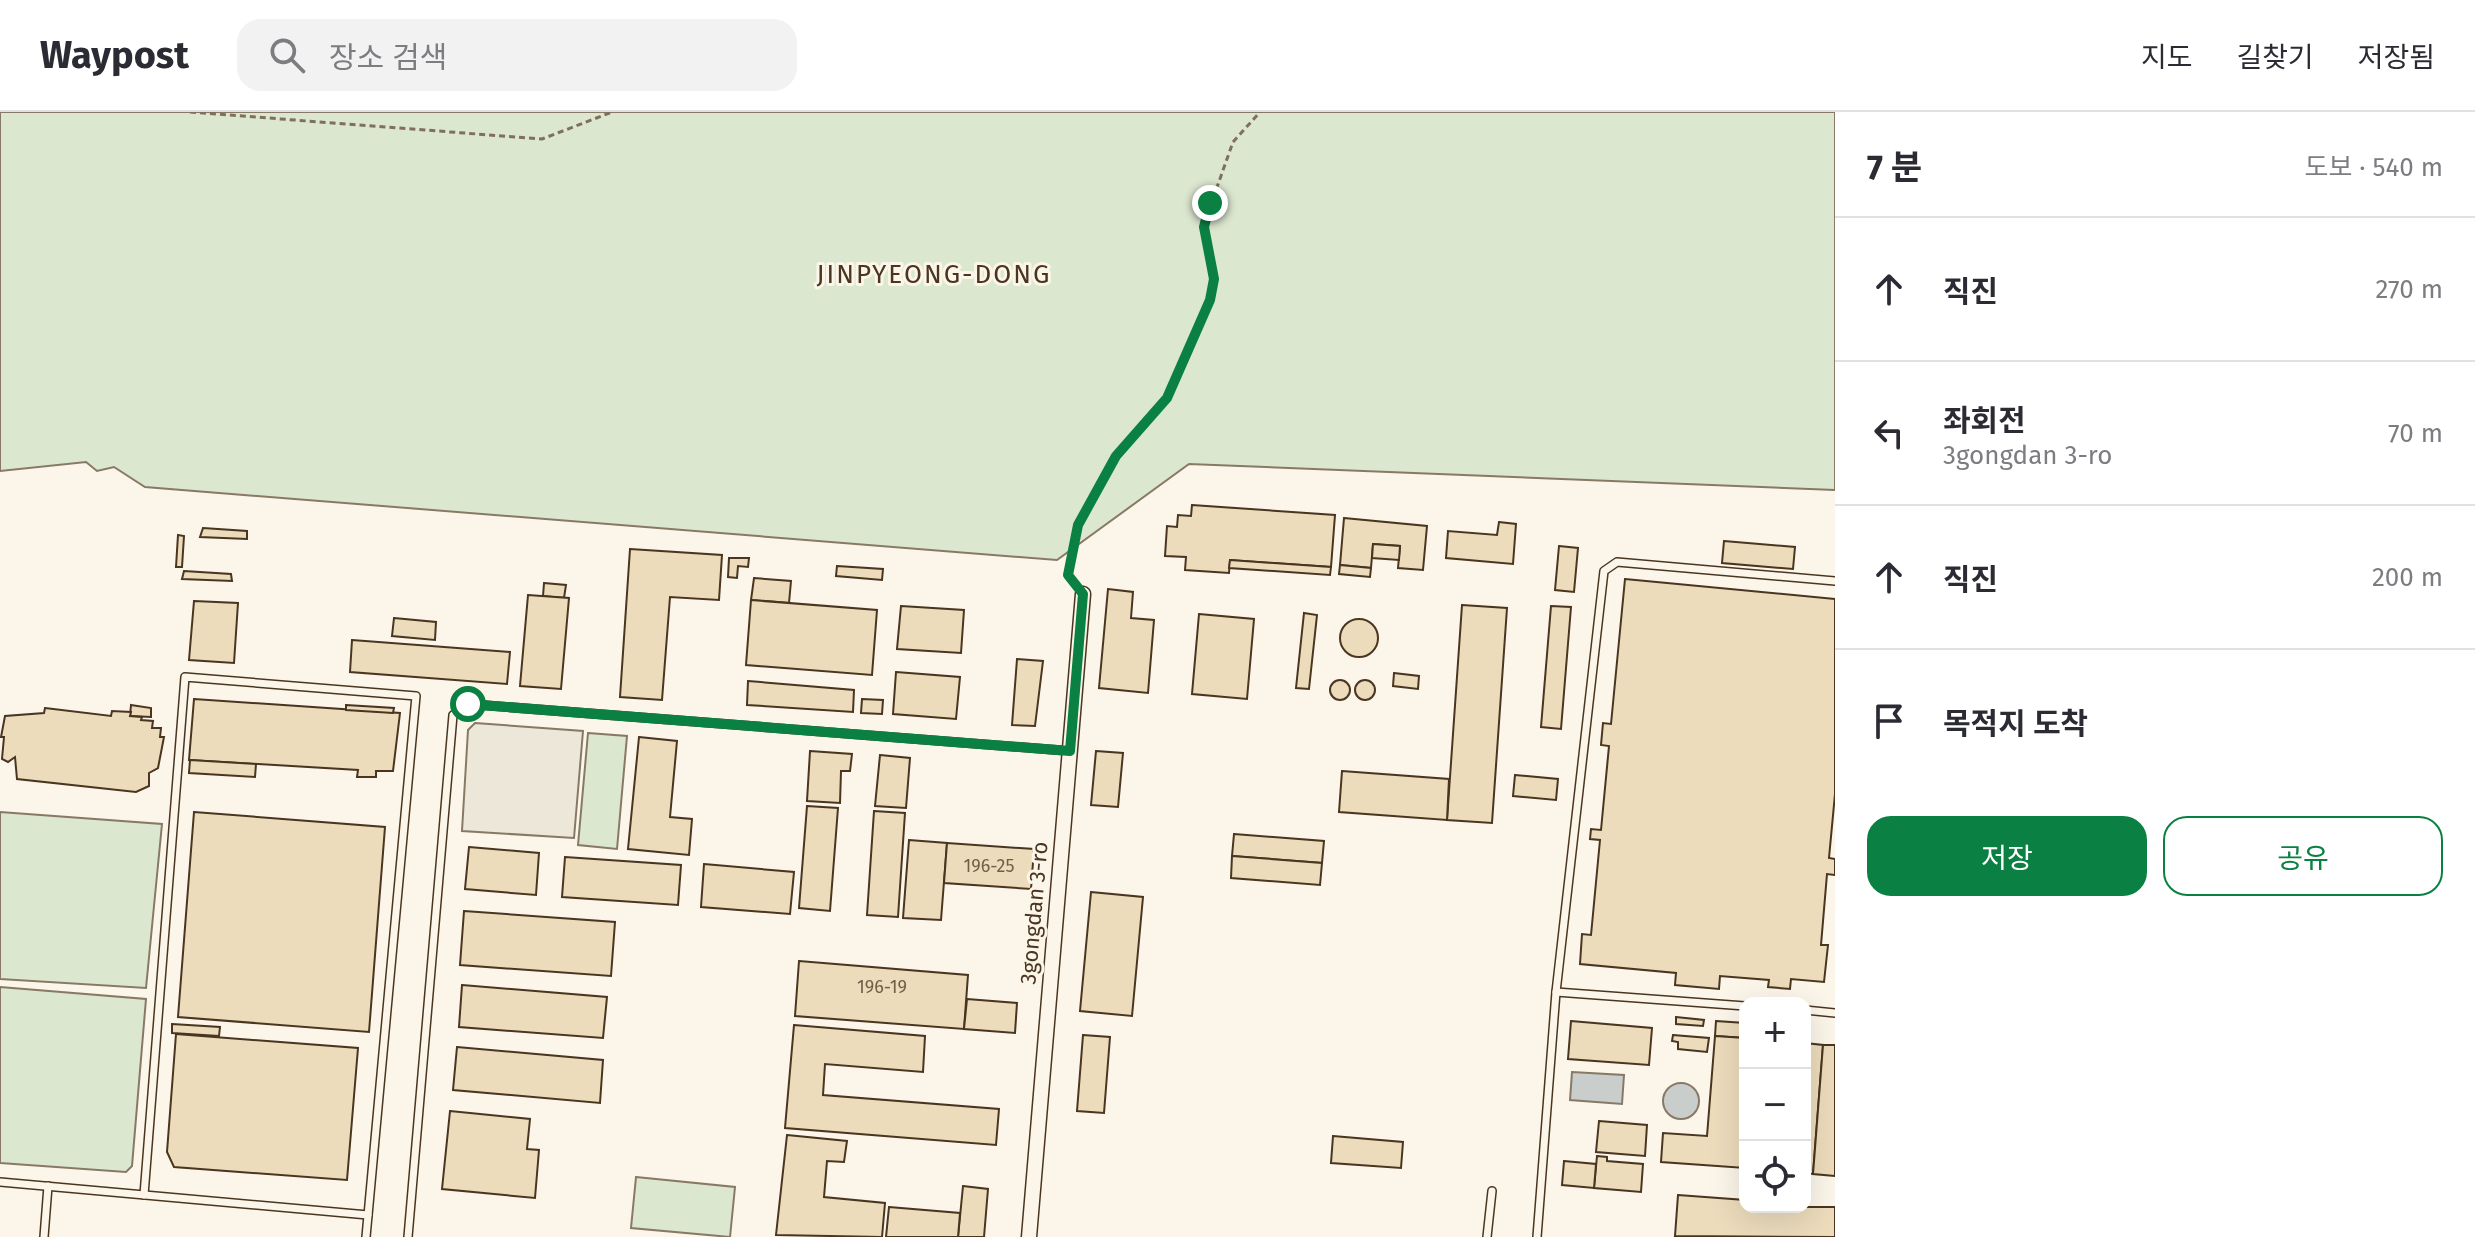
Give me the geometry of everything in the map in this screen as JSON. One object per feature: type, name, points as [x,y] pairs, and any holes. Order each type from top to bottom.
[{"type":"street","name":"3gongdan 3-ro","points":[[1029,1237],[1083,594]]},
{"type":"lane","points":[[1537,1237],[1556,992],[1604,571],[1617,562],[1835,581]]},
{"type":"lane","points":[[144,1195],[185,677],[416,696],[366,1237]]},
{"type":"lane","points":[[408,1237],[453,715],[468,704],[1070,751]]},
{"type":"lane","points":[[1556,992],[1739,1006]]},
{"type":"lane","points":[[1811,1011],[1835,1013]]},
{"type":"lane","points":[[0,1182],[368,1215]]},
{"type":"lane","points":[[44,1237],[48,1186]]},
{"type":"lane","points":[[1487,1237],[1492,1191]]},
{"type":"path","points":[[190,112],[542,139],[561,135],[612,112]]},
{"type":"path","points":[[1083,594],[1068,575],[1078,525],[1116,456],[1167,398],[1181,367],[1214,288],[1204,227],[1210,203],[1233,142],[1260,112]]},
{"type":"green space","points":[[0,112],[1835,112],[1835,490],[1189,464],[1057,560],[145,487],[114,467],[97,471],[86,462],[0,471]]},
{"type":"green space","points":[[588,733],[627,736],[617,849],[578,845]]},
{"type":"green space","points":[[0,812],[162,824],[146,988],[0,979]]},
{"type":"green space","points":[[0,987],[146,999],[132,1166],[126,1172],[0,1163]]},
{"type":"green space","points":[[636,1177],[735,1187],[730,1237],[631,1228]]},
{"type":"shaded area","points":[[475,723],[583,731],[574,838],[462,831],[468,730]]},
{"type":"shaded area","points":[[1572,1072],[1624,1075],[1622,1104],[1570,1100]]},
{"type":"shaded area","points":[[1681,1083],[1694,1088],[1699,1101],[1694,1114],[1681,1119],[1668,1114],[1663,1101],[1668,1088]]},
{"type":"building","points":[[1192,505],[1335,515],[1331,567],[1230,560],[1229,573],[1185,570],[1186,557],[1165,556],[1167,526],[1177,527],[1178,515],[1191,516]]},
{"type":"building","points":[[1344,518],[1427,526],[1423,570],[1398,568],[1400,546],[1373,544],[1371,568],[1340,565]]},
{"type":"building","points":[[1499,522],[1516,524],[1513,564],[1446,558],[1448,531],[1497,535]]},
{"type":"building","points":[[203,528],[247,531],[247,539],[200,537]]},
{"type":"building","points":[[178,535],[184,536],[182,567],[176,567]]},
{"type":"building","points":[[1724,541],[1795,547],[1793,569],[1722,563]]},
{"type":"building","points":[[1373,544],[1400,546],[1399,560],[1372,558]]},
{"type":"building","points":[[1559,546],[1578,548],[1574,592],[1555,590]]},
{"type":"building","points":[[630,549],[722,555],[719,600],[670,597],[662,700],[620,697]]},
{"type":"building","points":[[729,558],[749,558],[748,567],[738,566],[737,578],[728,577]]},
{"type":"building","points":[[1230,560],[1331,567],[1330,575],[1229,568]]},
{"type":"building","points":[[1340,565],[1371,568],[1370,577],[1339,574]]},
{"type":"building","points":[[837,566],[883,569],[882,580],[836,576]]},
{"type":"building","points":[[184,571],[231,574],[232,581],[182,579]]},
{"type":"building","points":[[754,578],[791,581],[789,603],[751,600]]},
{"type":"building","points":[[1625,579],[1835,599],[1835,794],[1829,858],[1835,859],[1835,875],[1827,874],[1821,945],[1828,945],[1824,982],[1791,979],[1790,989],[1768,987],[1769,980],[1720,976],[1719,989],[1675,985],[1676,973],[1580,964],[1582,934],[1591,935],[1600,840],[1590,839],[1591,829],[1601,830],[1609,746],[1601,745],[1603,723],[1611,724]]},
{"type":"building","points":[[544,583],[566,585],[564,598],[543,596]]},
{"type":"building","points":[[1108,589],[1133,592],[1131,618],[1154,620],[1148,693],[1099,688]]},
{"type":"building","points":[[528,595],[569,598],[561,689],[520,686]]},
{"type":"building","points":[[751,600],[877,610],[872,675],[746,665]]},
{"type":"building","points":[[194,601],[238,603],[234,663],[189,660]]},
{"type":"building","points":[[1462,605],[1507,608],[1492,823],[1447,820]]},
{"type":"building","points":[[901,606],[964,610],[961,653],[897,649]]},
{"type":"building","points":[[1551,606],[1571,607],[1561,729],[1541,727]]},
{"type":"building","points":[[1304,613],[1317,615],[1309,689],[1296,688]]},
{"type":"building","points":[[1199,614],[1254,619],[1247,699],[1192,694]]},
{"type":"building","points":[[394,618],[436,622],[435,640],[392,636]]},
{"type":"building","points":[[1359,619],[1372,625],[1378,638],[1372,651],[1359,657],[1346,651],[1340,638],[1346,625]]},
{"type":"building","points":[[352,640],[510,652],[507,684],[350,672]]},
{"type":"building","points":[[1017,659],[1043,661],[1035,726],[1012,725]]},
{"type":"building","points":[[896,672],[960,677],[956,719],[893,714]]},
{"type":"building","points":[[1394,673],[1419,676],[1418,689],[1393,686]]},
{"type":"building","points":[[1340,680],[1347,683],[1350,690],[1347,697],[1340,700],[1333,697],[1330,690],[1333,683]]},
{"type":"building","points":[[1365,680],[1372,683],[1375,690],[1372,697],[1365,700],[1358,697],[1355,690],[1358,683]]},
{"type":"building","points":[[748,681],[854,690],[853,712],[747,705]]},
{"type":"building","points":[[194,699],[400,713],[393,771],[376,771],[376,777],[357,777],[358,770],[189,760]]},
{"type":"building","points":[[862,699],[883,700],[882,714],[861,713]]},
{"type":"building","points":[[131,705],[151,708],[151,717],[130,716]]},
{"type":"building","points":[[346,705],[394,708],[393,713],[346,710]]},
{"type":"building","points":[[45,708],[111,716],[112,711],[131,712],[130,716],[153,721],[152,728],[161,728],[160,737],[164,737],[158,768],[149,773],[149,786],[136,792],[17,779],[15,757],[8,762],[2,759],[4,737],[1,737],[5,716],[44,713]]},
{"type":"building","points":[[639,737],[677,741],[670,817],[692,819],[689,855],[628,849]]},
{"type":"building","points":[[810,751],[852,754],[850,771],[841,771],[840,803],[807,801]]},
{"type":"building","points":[[1096,751],[1123,753],[1118,807],[1091,805]]},
{"type":"building","points":[[880,755],[910,758],[906,808],[875,806]]},
{"type":"building","points":[[190,760],[256,764],[255,777],[189,773]]},
{"type":"building","points":[[1342,771],[1449,779],[1447,820],[1339,812]]},
{"type":"building","points":[[1515,775],[1558,779],[1556,800],[1513,796]]},
{"type":"building","points":[[807,806],[838,808],[830,911],[799,908]]},
{"type":"building","points":[[874,811],[905,813],[898,917],[867,915]]},
{"type":"building","points":[[194,812],[385,827],[369,1032],[178,1017]]},
{"type":"building","points":[[1234,834],[1324,841],[1322,863],[1232,856]]},
{"type":"building","points":[[909,840],[947,843],[941,920],[903,918]]},
{"type":"building","points":[[947,843],[1034,849],[1031,889],[944,883]]},
{"type":"building","points":[[469,847],[539,853],[536,895],[465,889]]},
{"type":"building","points":[[1232,856],[1322,863],[1320,885],[1231,878]]},
{"type":"building","points":[[565,857],[681,865],[678,905],[562,897]]},
{"type":"building","points":[[704,864],[794,872],[790,914],[701,907]]},
{"type":"building","points":[[1091,892],[1143,897],[1132,1016],[1080,1011]]},
{"type":"building","points":[[464,911],[615,922],[611,976],[460,965]]},
{"type":"building","points":[[799,961],[968,975],[964,1029],[795,1016]]},
{"type":"building","points":[[462,985],[607,997],[603,1038],[459,1027]]},
{"type":"building","points":[[967,999],[1017,1003],[1015,1033],[964,1029]]},
{"type":"building","points":[[1676,1017],[1704,1020],[1703,1026],[1676,1024]]},
{"type":"building","points":[[1571,1021],[1652,1028],[1649,1065],[1568,1059]]},
{"type":"building","points":[[1716,1021],[1739,1023],[1739,1038],[1715,1036]]},
{"type":"building","points":[[172,1024],[220,1027],[219,1036],[172,1033]]},
{"type":"building","points":[[794,1025],[925,1036],[923,1072],[825,1064],[823,1095],[999,1109],[996,1145],[785,1128]]},
{"type":"building","points":[[176,1034],[358,1048],[347,1180],[174,1167],[167,1152]]},
{"type":"building","points":[[1083,1035],[1110,1037],[1104,1113],[1077,1111]]},
{"type":"building","points":[[1673,1035],[1709,1038],[1707,1052],[1678,1049],[1678,1042],[1672,1041]]},
{"type":"building","points":[[1715,1036],[1739,1038],[1739,1168],[1661,1162],[1663,1133],[1707,1136]]},
{"type":"building","points":[[1811,1044],[1823,1045],[1811,1174]]},
{"type":"building","points":[[1823,1045],[1835,1045],[1835,1176],[1813,1174]]},
{"type":"building","points":[[457,1047],[603,1060],[600,1103],[453,1090]]},
{"type":"building","points":[[450,1111],[530,1119],[527,1149],[539,1150],[535,1198],[442,1189]]},
{"type":"building","points":[[1599,1121],[1647,1125],[1645,1156],[1596,1152]]},
{"type":"building","points":[[787,1135],[847,1141],[844,1162],[827,1161],[824,1197],[885,1203],[882,1237],[776,1235]]},
{"type":"building","points":[[1333,1136],[1403,1142],[1401,1168],[1331,1163]]},
{"type":"building","points":[[1597,1156],[1607,1157],[1607,1161],[1643,1164],[1641,1192],[1594,1188]]},
{"type":"building","points":[[1564,1161],[1596,1164],[1594,1188],[1562,1185]]},
{"type":"building","points":[[963,1186],[988,1189],[984,1237],[958,1237]]},
{"type":"building","points":[[1678,1195],[1739,1200],[1739,1213],[1811,1213],[1811,1207],[1835,1207],[1835,1237],[1675,1236]]},
{"type":"building","points":[[889,1207],[960,1213],[958,1237],[886,1237]]},
{"type":"district","name":"JINPYEONG-DONG","points":[[934,274]]},
{"type":"route","points":[[468,704],[1070,751],[1083,594],[1068,575],[1078,525],[1116,456],[1167,398],[1210,300],[1214,279],[1204,227],[1210,203]]}]
